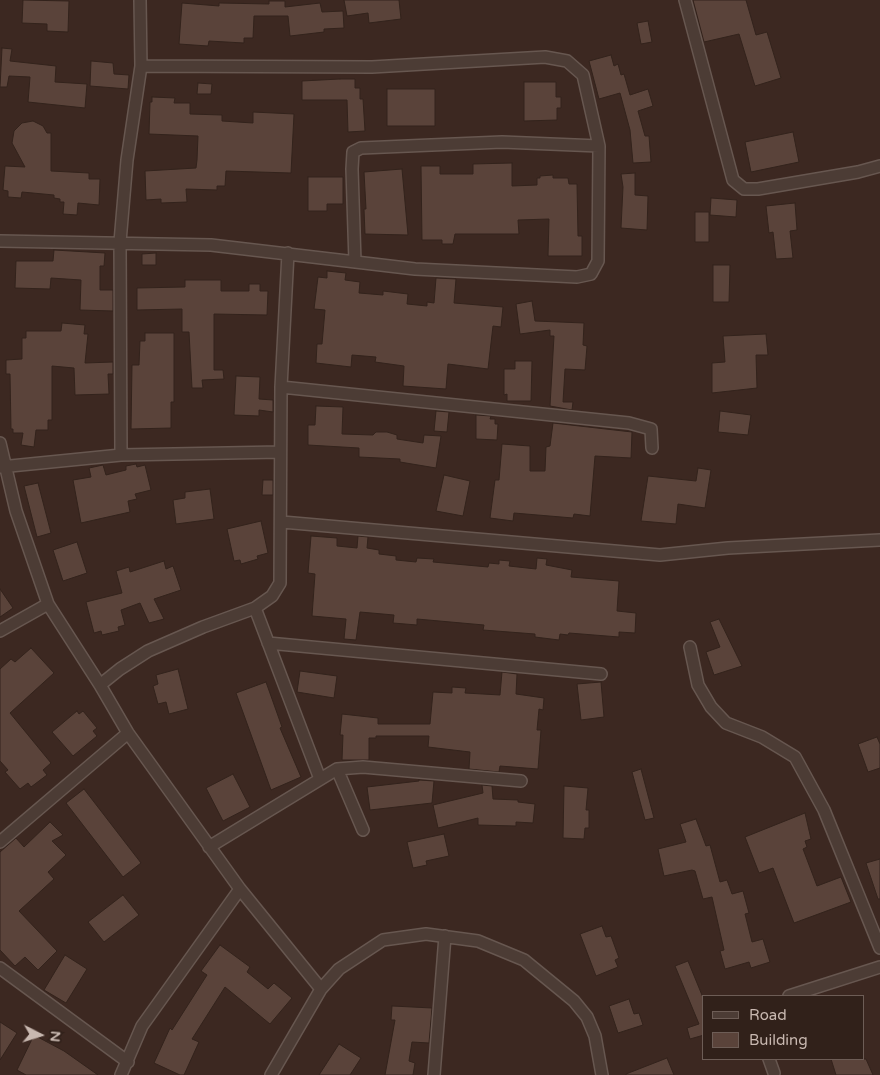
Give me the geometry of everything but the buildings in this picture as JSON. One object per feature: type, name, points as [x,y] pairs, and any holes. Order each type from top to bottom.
[{"type":"street","points":[[121,455],[120,242],[127,160],[141,66],[140,0]]},
{"type":"street","points":[[685,0],[733,180],[744,189],[758,189],[880,166]]},
{"type":"street","points":[[0,241],[211,245],[415,269],[576,277],[591,274],[598,261],[599,146],[583,75],[567,61],[545,57],[372,67],[141,66]]},
{"type":"street","points":[[355,262],[353,152],[361,148],[502,142],[599,146]]},
{"type":"street","points":[[100,685],[148,651],[203,627],[255,608],[272,596],[280,583],[282,522],[281,387],[288,253]]},
{"type":"street","points":[[281,387],[629,423],[650,429],[652,448]]},
{"type":"street","points":[[0,442],[3,466],[16,511],[48,604],[100,685],[128,733],[240,889],[321,989]]},
{"type":"street","points":[[3,466],[121,455],[280,452]]},
{"type":"street","points":[[282,522],[660,555],[728,548],[880,540]]},
{"type":"street","points":[[0,631],[48,604]]},
{"type":"street","points":[[255,608],[320,779]]},
{"type":"street","points":[[268,642],[601,674]]},
{"type":"street","points":[[690,647],[698,685],[711,706],[726,723],[762,737],[795,757],[824,810],[880,948]]},
{"type":"street","points":[[0,842],[128,733]]},
{"type":"street","points":[[210,847],[337,769],[363,767],[522,781]]},
{"type":"street","points":[[337,769],[363,830]]},
{"type":"street","points":[[121,1075],[142,1026],[240,889]]},
{"type":"street","points":[[271,1075],[321,989],[340,969],[383,940],[426,934],[478,942],[524,960],[574,1000],[587,1016],[595,1036],[602,1075]]},
{"type":"street","points":[[434,1075],[445,936]]},
{"type":"street","points":[[0,968],[128,1062]]},
{"type":"street","points":[[793,995],[880,968]]},
{"type":"street","points":[[769,1060],[774,1073]]}]
